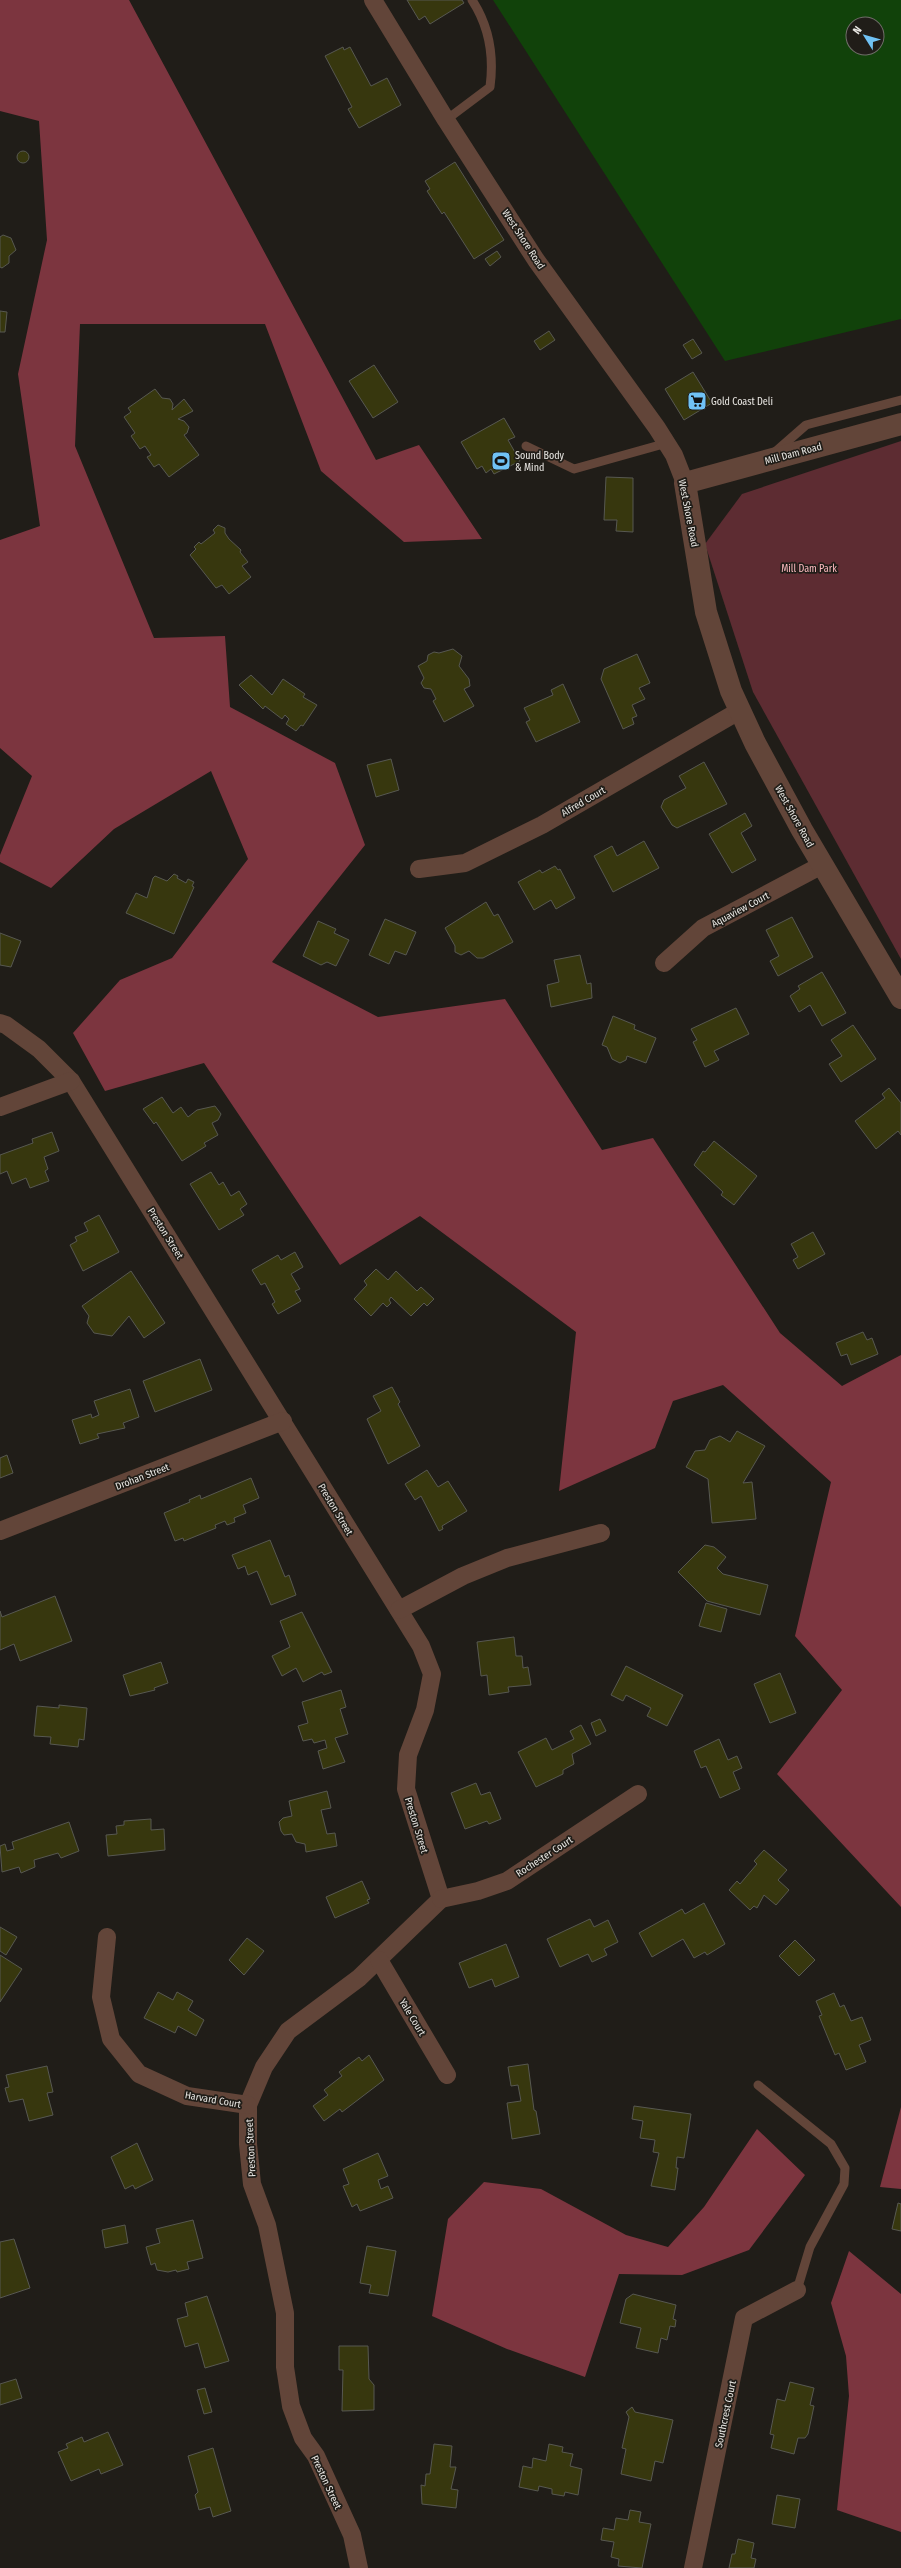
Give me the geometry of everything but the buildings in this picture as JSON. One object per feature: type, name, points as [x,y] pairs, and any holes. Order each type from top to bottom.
[{"type":"street","name":"West Shore Road","points":[[373,0],[446,120],[536,260],[667,444],[680,468],[685,484],[706,612],[722,667],[739,710],[822,865],[901,998]]},
{"type":"street","name":"Mill Dam Road","points":[[685,484],[765,460],[901,424]]},
{"type":"street","name":"Alfred Court","points":[[419,869],[465,863],[542,825],[739,710]]},
{"type":"street","name":"Aquaview Court","points":[[664,963],[703,928],[822,865]]},
{"type":"street","name":"Preston Street","points":[[0,1023],[6,1024],[39,1049],[71,1080],[421,1646],[432,1674],[425,1710],[408,1755],[406,1789],[441,1899],[379,1960],[324,2006],[288,2031],[264,2067],[248,2105],[248,2144],[252,2184],[267,2225],[285,2314],[285,2367],[291,2406],[302,2438],[316,2456],[352,2535],[359,2568]]},
{"type":"street","points":[[0,1107],[71,1080]]},
{"type":"street","name":"Drohan Street","points":[[0,1531],[283,1421]]},
{"type":"street","points":[[399,1610],[463,1576],[507,1558],[601,1533]]},
{"type":"street","name":"Rochester Court","points":[[441,1899],[478,1891],[507,1880],[638,1794]]},
{"type":"street","name":"Harvard Court","points":[[107,1937],[101,1997],[111,2039],[139,2074],[187,2096],[248,2105]]},
{"type":"street","name":"Yale Court","points":[[379,1960],[447,2075]]},
{"type":"street","name":"Southcrest Court","points":[[693,2568],[744,2318],[797,2290]]},
{"type":"lane","points":[[446,120],[490,87],[493,67],[486,31],[483,17],[472,0]]},
{"type":"lane","points":[[765,460],[806,426],[901,400]]},
{"type":"lane","points":[[526,446],[574,469],[667,444]]},
{"type":"lane","points":[[758,2085],[831,2144],[845,2168],[844,2184],[810,2247],[797,2290]]},
{"type":"green space","name":"Mill Dam Park","points":[[901,441],[901,959],[753,692],[705,544],[742,494]]},
{"type":"shaded area","points":[[0,0],[129,0],[376,460],[419,445],[482,539],[404,542],[321,471],[265,324],[80,324],[75,446],[154,638],[225,636],[230,707],[335,763],[365,845],[272,962],[378,1017],[505,999],[602,1150],[653,1138],[780,1333],[842,1386],[901,1355],[901,1907],[777,1774],[842,1690],[795,1636],[831,1482],[723,1385],[673,1401],[655,1448],[559,1491],[576,1332],[420,1216],[340,1265],[204,1063],[105,1091],[73,1033],[120,980],[172,958],[248,859],[211,771],[114,829],[51,888],[0,862],[0,855],[32,776],[0,748],[0,540],[40,526],[18,374],[47,240],[39,121],[0,111]]},
{"type":"shaded area","points":[[493,0],[901,0],[901,319],[725,361]]},
{"type":"shaded area","points":[[901,2107],[901,2189],[880,2187]]},
{"type":"shaded area","points":[[757,2129],[805,2175],[749,2250],[682,2275],[619,2274],[585,2377],[507,2349],[432,2316],[448,2219],[484,2182],[541,2189],[626,2235],[668,2247],[704,2207]]},
{"type":"shaded area","points":[[849,2251],[901,2294],[901,2532],[837,2510],[849,2396],[846,2356],[831,2303]]},
{"type":"place","name":"Gold Coast Deli","points":[[697,401]]},
{"type":"place","name":"Sound Body & Mind","points":[[501,461]]}]
